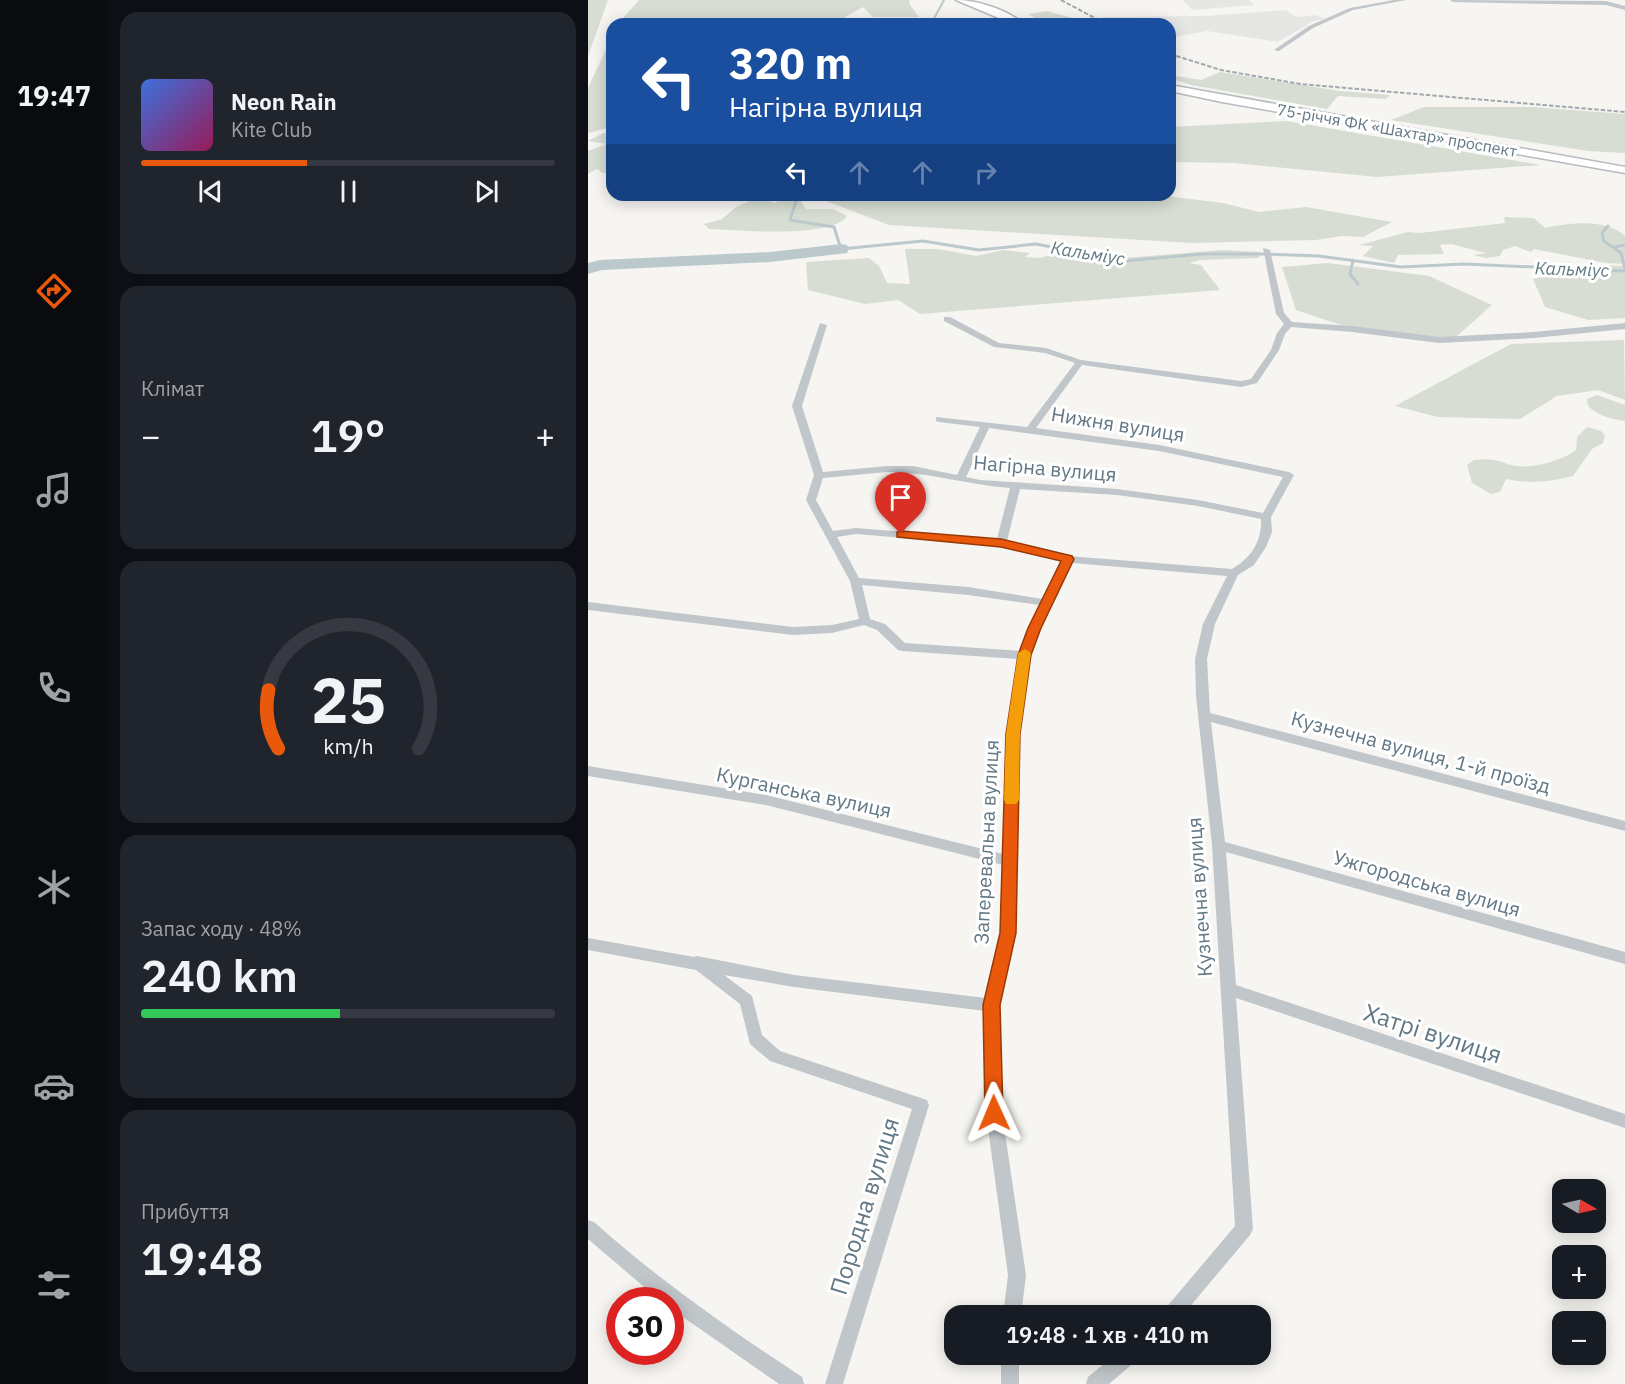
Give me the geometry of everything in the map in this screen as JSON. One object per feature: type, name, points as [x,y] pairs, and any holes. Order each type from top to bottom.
[{"type":"main road","points":[[960,0],[975,1],[1012,12],[1022,18]]},
{"type":"main road","points":[[975,1],[1008,18]]},
{"type":"main road","name":"75-річчя ФК «Шахтар» проспект","points":[[1176,87],[1625,165]]},
{"type":"main road","name":"75-річчя ФК «Шахтар» проспект","points":[[1176,87],[1232,101],[1625,170]]},
{"type":"street","points":[[1277,50],[1311,27],[1352,9],[1403,0]]},
{"type":"street","points":[[1453,0],[1569,1],[1606,3],[1625,8]]},
{"type":"street","points":[[1266,254],[1280,314],[1289,324],[1439,340],[1533,335],[1625,326]]},
{"type":"street","points":[[948,319],[997,345],[1046,351],[1080,362],[1248,384],[1254,381],[1275,350],[1281,333],[1289,324]]},
{"type":"street","points":[[823,325],[797,406],[819,475],[811,500],[855,581],[866,621]]},
{"type":"street","points":[[1030,429],[1080,362]]},
{"type":"street","name":"Нижня вулиця","points":[[939,419],[1130,443],[1253,465],[1289,475]]},
{"type":"street","points":[[961,477],[986,425]]},
{"type":"street","name":"Нагірна вулиця","points":[[819,475],[913,469],[961,477],[980,483],[1117,492],[1198,503],[1266,518]]},
{"type":"street","name":"Кузнечна вулиця","points":[[1179,1305],[1244,1229],[1219,845],[1202,696],[1201,659],[1209,624],[1234,573],[1250,563],[1262,547],[1267,532],[1266,518],[1289,475]]},
{"type":"street","points":[[1001,543],[1016,484]]},
{"type":"street","points":[[831,535],[856,531],[1001,543],[1068,559],[1234,573]]},
{"type":"street","name":"Заперевальна вулиця","points":[[1013,1305],[1017,1275],[994,1113],[992,1005],[1008,933],[1013,734],[1024,655],[1068,559]]},
{"type":"street","points":[[855,581],[968,591],[1047,603]]},
{"type":"street","points":[[588,606],[793,631],[832,629],[866,621],[881,627],[902,647],[1024,655]]},
{"type":"street","name":"Кузнечна вулиця, 1-й проїзд","points":[[1206,716],[1625,826]]},
{"type":"street","name":"Курганська вулиця","points":[[588,771],[766,800],[1010,861]]},
{"type":"street","name":"Ужгородська вулиця","points":[[1219,845],[1625,958]]},
{"type":"street","name":"Породна вулиця","points":[[588,944],[794,981],[992,1005]]},
{"type":"street","name":"Породна вулиця","points":[[697,962],[747,1001],[755,1039],[775,1056],[921,1105],[834,1384]]},
{"type":"street","name":"Хатрі вулиця","points":[[1227,989],[1625,1121]]},
{"type":"street","points":[[588,1228],[612,1251],[718,1333],[795,1384]]},
{"type":"street","points":[[1010,1365],[1010,1384]]},
{"type":"street","points":[[1095,1384],[1118,1365]]},
{"type":"shaded area","points":[[588,0],[608,0],[588,56]]},
{"type":"shaded area","points":[[639,0],[909,0],[919,17],[873,17],[863,7],[844,18],[623,18]]},
{"type":"shaded area","points":[[1183,0],[1249,0],[1254,5],[1192,10]]},
{"type":"shaded area","points":[[1286,10],[1296,17],[1316,15],[1325,19],[1314,21],[1278,42],[1207,31],[1176,37],[1176,18],[1101,17],[1205,16]]},
{"type":"shaded area","points":[[1047,11],[1072,18],[1036,18],[1028,14]]},
{"type":"shaded area","points":[[606,49],[606,128],[588,133],[588,88]]},
{"type":"shaded area","points":[[1220,72],[1340,91],[1390,95],[1386,99],[1338,96],[1327,109],[1191,85],[1176,80],[1176,76],[1201,80]]},
{"type":"shaded area","points":[[1424,107],[1532,107],[1625,114],[1625,153],[1588,151],[1391,120]]},
{"type":"shaded area","points":[[1287,121],[1541,165],[1377,177],[1234,163],[1176,162],[1176,127]]},
{"type":"shaded area","points":[[603,133],[606,133],[606,144],[588,141]]},
{"type":"shaded area","points":[[606,144],[606,173],[597,169],[588,174],[588,151]]},
{"type":"shaded area","points":[[1176,197],[1223,203],[1259,212],[1306,207],[1392,222],[1363,237],[1192,243],[889,225],[826,201],[1176,201]]},
{"type":"shaded area","points":[[749,201],[774,203],[801,201],[806,209],[833,209],[847,216],[838,223],[823,228],[783,232],[709,229],[704,224],[722,219],[736,207]]},
{"type":"shaded area","points":[[1504,217],[1534,218],[1545,228],[1587,223],[1608,226],[1625,236],[1625,264],[1606,263],[1534,249],[1531,252],[1515,246],[1503,250],[1500,256],[1486,258],[1474,255],[1486,253],[1451,244],[1440,245],[1444,254],[1398,255],[1394,263],[1363,256],[1373,246],[1359,245],[1408,232],[1420,233],[1505,223]]},
{"type":"shaded area","points":[[1058,246],[1124,258],[1223,250],[1261,252],[1259,258],[1200,260],[1189,263],[1201,265],[1220,290],[920,314],[898,300],[865,304],[808,290],[806,262],[869,258],[879,266],[887,283],[910,284],[905,249],[938,249],[976,256],[1003,250],[1030,253],[1025,257],[1040,258],[1053,254]]},
{"type":"shaded area","points":[[1328,263],[1429,276],[1492,305],[1449,343],[1344,326],[1296,310],[1282,267]]},
{"type":"shaded area","points":[[1599,265],[1625,266],[1625,318],[1588,320],[1545,307],[1533,279]]},
{"type":"shaded area","points":[[1624,340],[1625,400],[1598,390],[1557,396],[1520,419],[1438,417],[1395,406],[1511,344]]},
{"type":"shaded area","points":[[1597,395],[1625,405],[1625,421],[1605,416],[1588,406],[1587,399]]},
{"type":"shaded area","points":[[1587,427],[1601,431],[1605,436],[1603,443],[1592,449],[1573,476],[1539,482],[1506,479],[1500,492],[1491,494],[1472,483],[1467,465],[1474,460],[1493,460],[1518,466],[1554,461],[1576,450],[1577,437]]},
{"type":"waterway","points":[[934,18],[944,0]]},
{"type":"waterway","name":"Кальміус","points":[[796,201],[790,220],[834,227],[841,249],[923,241],[979,250],[1036,244],[1124,261],[1202,254],[1319,256],[1353,261]]},
{"type":"waterway","points":[[1608,226],[1602,233],[1604,241],[1621,253],[1625,269]]},
{"type":"waterway","points":[[1614,247],[1625,245]]},
{"type":"waterway","name":"Кальміус","points":[[588,269],[600,265],[770,257],[841,249]]},
{"type":"waterway","name":"Кальміус","points":[[1353,261],[1401,267],[1464,264],[1625,271]]},
{"type":"waterway","points":[[1353,261],[1350,274],[1358,284]]},
{"type":"railway","points":[[1061,0],[1095,18]]},
{"type":"railway","points":[[1176,56],[1221,70],[1300,84],[1625,112]]},
{"type":"slow traffic","points":[[1011,800],[1013,734],[1025,653]]},
{"type":"route","points":[[901,534],[1001,543],[1068,559],[1034,628],[1024,655],[1013,734],[1008,933],[992,1005],[994,1113]]}]
